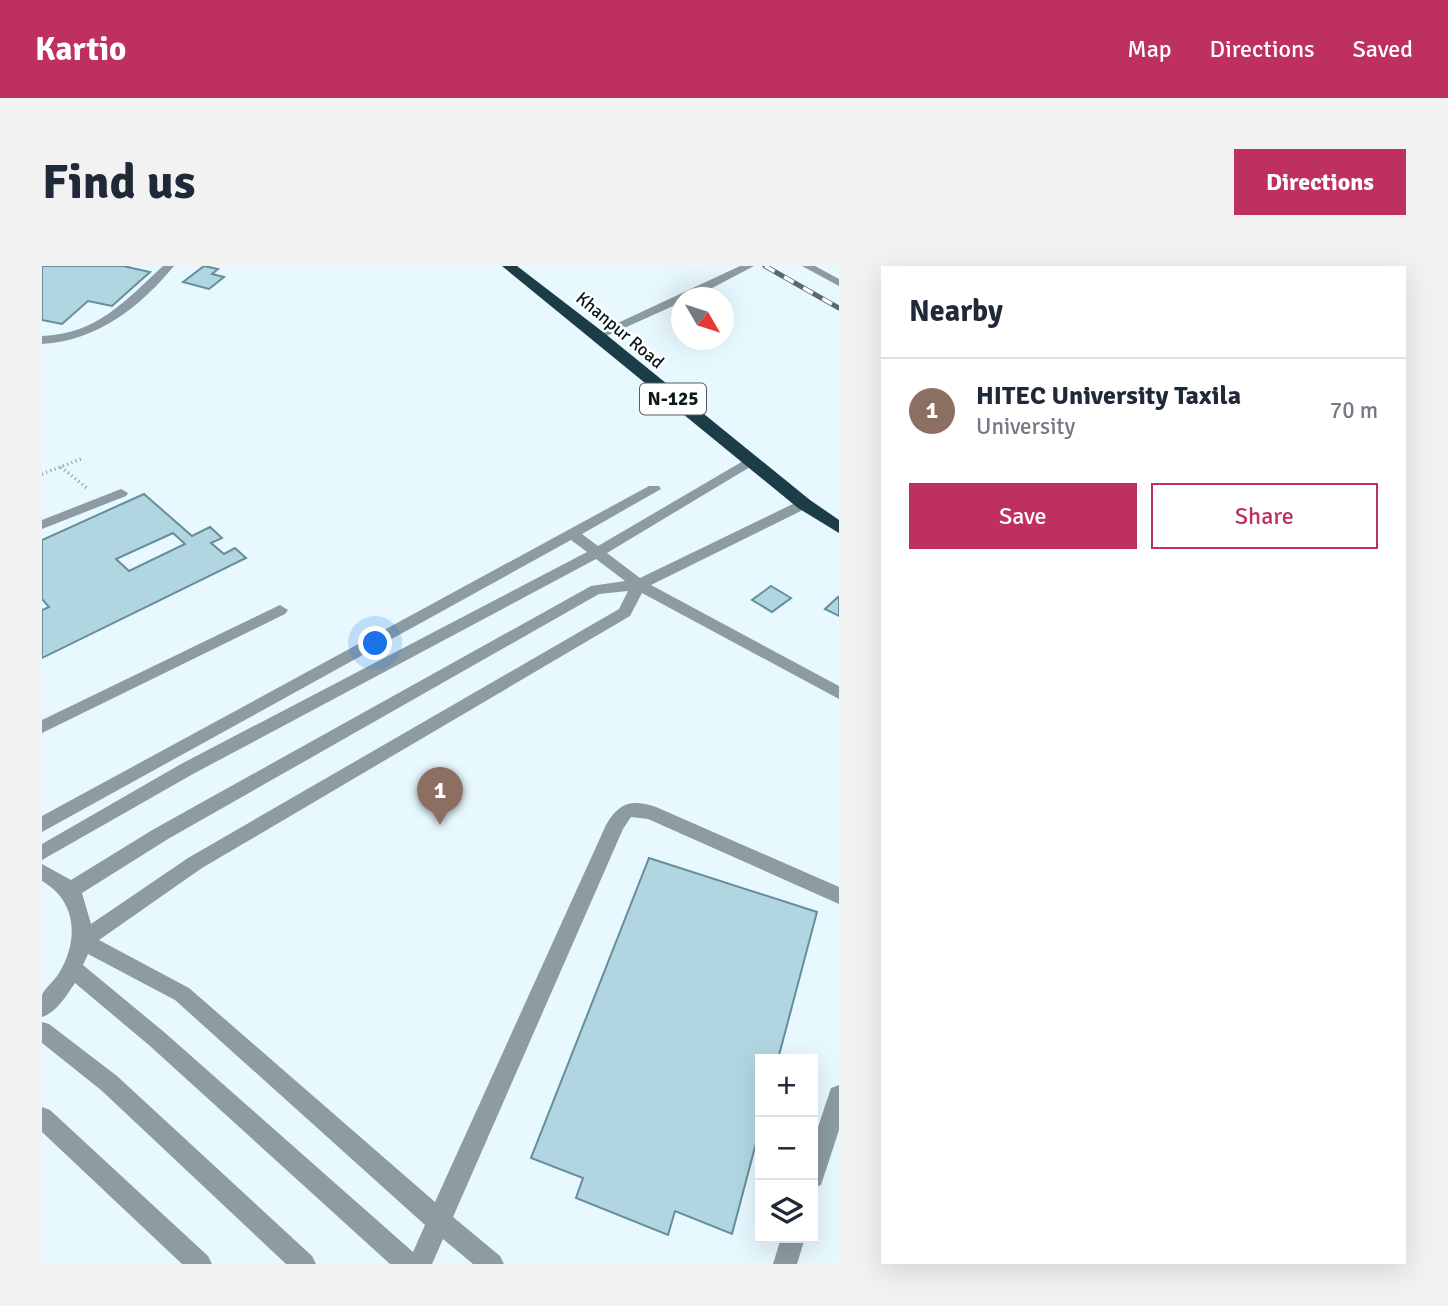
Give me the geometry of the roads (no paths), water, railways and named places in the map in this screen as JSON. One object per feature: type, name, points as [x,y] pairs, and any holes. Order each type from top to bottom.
[{"type":"highway","name":"Khanpur Road","points":[[509,266],[598,335],[804,505],[839,528]]},
{"type":"street","points":[[42,340],[58,341],[89,334],[114,316],[169,266]]},
{"type":"street","points":[[705,287],[749,266]]},
{"type":"street","points":[[807,266],[839,283]]},
{"type":"street","points":[[598,335],[671,303]]},
{"type":"street","points":[[42,853],[187,769],[597,553],[750,461]]},
{"type":"street","points":[[42,825],[654,489]]},
{"type":"street","points":[[42,525],[121,493]]},
{"type":"street","points":[[69,891],[161,834],[596,589],[639,585],[804,505]]},
{"type":"street","points":[[571,533],[639,585],[839,693]]},
{"type":"street","points":[[82,941],[195,863],[625,612],[639,585]]},
{"type":"street","points":[[42,727],[281,610]]},
{"type":"street","points":[[419,1264],[615,825],[627,810],[650,812],[839,896]]},
{"type":"street","points":[[42,872],[69,891],[80,914],[82,941],[74,970],[42,1008]]},
{"type":"street","points":[[82,941],[182,994],[439,1221],[492,1264]]},
{"type":"street","points":[[74,970],[157,1039],[408,1264]]},
{"type":"street","points":[[42,1031],[109,1083],[304,1264]]},
{"type":"street","points":[[818,1161],[839,1095]]},
{"type":"street","points":[[42,1117],[200,1264]]},
{"type":"street","points":[[785,1264],[791,1243]]},
{"type":"railway","points":[[765,266],[839,308]]},
{"type":"place","name":"HITEC University Taxila","points":[[440,825]]}]
